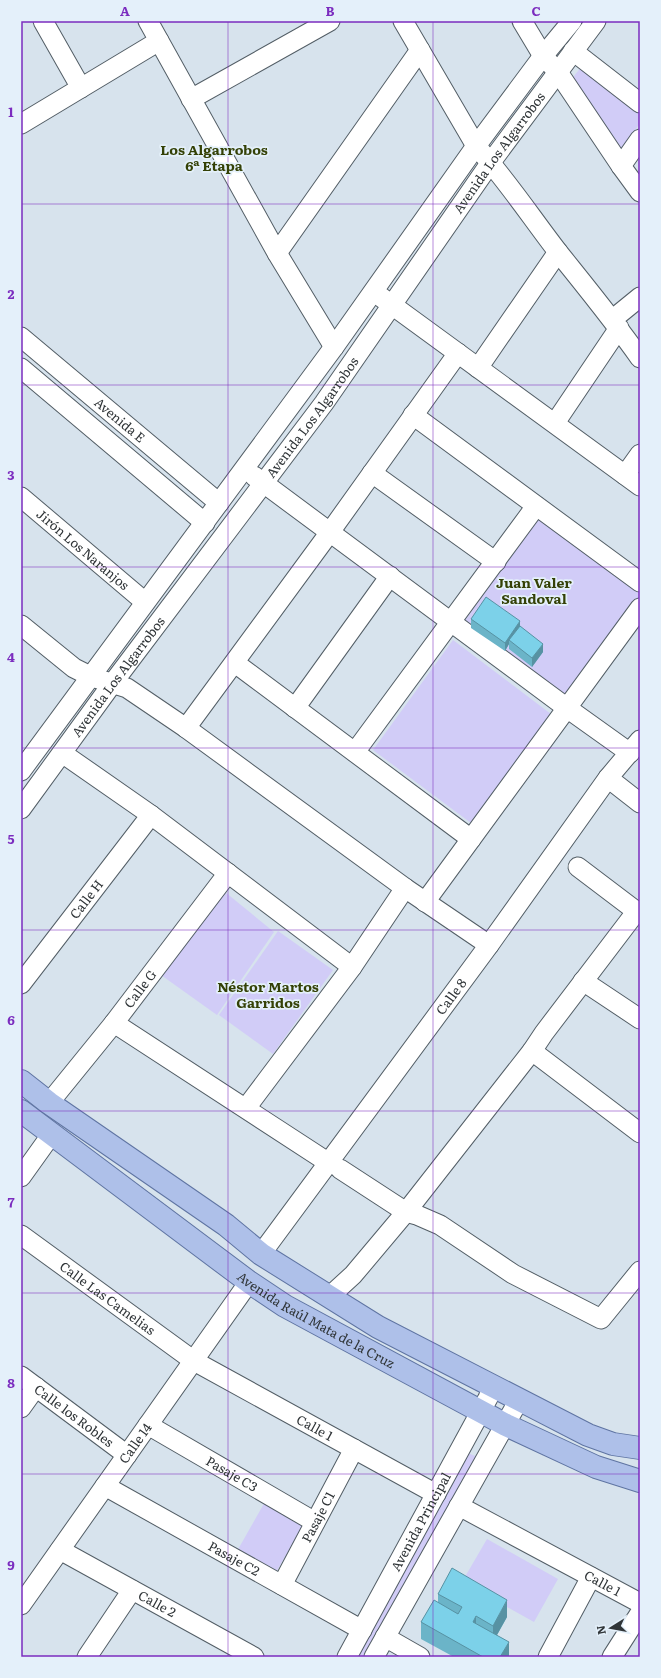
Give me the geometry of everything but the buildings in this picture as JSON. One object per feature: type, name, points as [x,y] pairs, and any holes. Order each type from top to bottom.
[{"type":"main road","name":"Avenida Raúl Mata de la Cruz","points":[[21,1081],[49,1103],[226,1226],[261,1254],[378,1327],[588,1435],[613,1444],[640,1448]]},
{"type":"main road","name":"Avenida Raúl Mata de la Cruz","points":[[21,1111],[249,1282],[285,1306],[506,1425],[596,1467],[640,1481]]},
{"type":"street","points":[[43,21],[81,88]]},
{"type":"street","points":[[148,21],[276,253],[334,347]]},
{"type":"street","points":[[191,99],[330,21]]},
{"type":"street","points":[[403,21],[476,146],[491,162],[558,252],[616,324],[640,358]]},
{"type":"street","points":[[522,21],[543,56],[558,72],[640,192]]},
{"type":"street","name":"Avenida Los Algarrobos","points":[[21,771],[92,677],[145,602],[334,347],[476,146],[543,56],[572,21]]},
{"type":"street","name":"Avenida Los Algarrobos","points":[[21,809],[112,684],[324,403],[491,162],[596,21]]},
{"type":"street","points":[[21,124],[160,41]]},
{"type":"street","points":[[276,253],[420,50]]},
{"type":"street","points":[[574,51],[640,103]]},
{"type":"street","points":[[621,166],[640,139]]},
{"type":"street","points":[[478,368],[558,252]]},
{"type":"street","points":[[374,291],[632,481],[640,454]]},
{"type":"street","points":[[555,423],[616,324],[640,297]]},
{"type":"street","name":"Avenida E","points":[[21,337],[219,503]]},
{"type":"street","points":[[186,728],[235,663],[458,353]]},
{"type":"street","name":"Avenida E","points":[[21,368],[205,523]]},
{"type":"street","points":[[413,415],[640,582]]},
{"type":"street","points":[[245,469],[263,484],[390,576],[451,623],[567,708],[635,746]]},
{"type":"street","points":[[372,473],[496,562]]},
{"type":"street","name":"Jirón Los Naranjos","points":[[21,496],[145,602]]},
{"type":"street","points":[[355,752],[536,506]]},
{"type":"street","points":[[295,708],[390,576]]},
{"type":"street","points":[[425,902],[640,608]]},
{"type":"street","points":[[21,625],[74,668],[92,677],[127,688],[186,728],[405,888],[489,945]]},
{"type":"street","points":[[235,663],[471,839]]},
{"type":"street","name":"Calle 8","points":[[261,1254],[335,1166],[489,945],[608,778],[635,746]]},
{"type":"street","points":[[62,753],[151,815],[352,967]]},
{"type":"street","points":[[608,778],[640,803]]},
{"type":"street","name":"Calle H","points":[[21,984],[151,815]]},
{"type":"street","points":[[330,1296],[353,1274],[406,1212],[532,1052],[544,1033],[583,981],[638,913],[578,867]]},
{"type":"street","name":"Calle G","points":[[49,1103],[114,1023],[228,873]]},
{"type":"street","points":[[246,1108],[352,967],[405,888]]},
{"type":"street","points":[[583,981],[640,1019]]},
{"type":"street","points":[[114,1023],[406,1212],[440,1225],[513,1274],[601,1319],[640,1271]]},
{"type":"street","points":[[532,1052],[640,1133]]},
{"type":"street","points":[[21,1177],[51,1135]]},
{"type":"street","name":"Calle Las Camelias","points":[[21,1235],[194,1361]]},
{"type":"street","name":"Calle 14","points":[[21,1605],[249,1282]]},
{"type":"street","name":"Calle 1","points":[[194,1361],[436,1494]]},
{"type":"street","name":"Calle los Robles","points":[[21,1376],[127,1455]]},
{"type":"street","points":[[21,1408],[36,1387]]},
{"type":"street","name":"Avenida Principal","points":[[347,1657],[493,1387]]},
{"type":"street","name":"Avenida Principal","points":[[374,1657],[519,1400]]},
{"type":"street","name":"Pasaje C3","points":[[148,1424],[316,1522]]},
{"type":"street","name":"Pasaje C1","points":[[282,1586],[354,1449]]},
{"type":"street","name":"Pasaje C2","points":[[105,1486],[362,1630]]},
{"type":"street","name":"Calle 1","points":[[459,1506],[640,1604]]},
{"type":"street","name":"Calle 2","points":[[60,1550],[254,1657]]},
{"type":"street","points":[[548,1657],[591,1577]]},
{"type":"street","points":[[87,1657],[132,1590]]},
{"type":"street","points":[[612,1657],[640,1613]]},
{"type":"street","points":[[385,1637],[420,1657]]},
{"type":"shaded area","points":[[582,66],[640,115],[640,123],[620,152],[571,80]]},
{"type":"shaded area","points":[[539,518],[640,592],[640,595],[564,699],[463,623]]},
{"type":"shaded area","points":[[453,640],[551,714],[471,823],[373,750]]},
{"type":"shaded area","points":[[225,892],[274,932],[217,1015],[161,975]]},
{"type":"shaded area","points":[[278,931],[333,970],[273,1054],[219,1015]]},
{"type":"shaded area","points":[[468,1453],[475,1456],[476,1459],[369,1657],[353,1657]]},
{"type":"shaded area","points":[[266,1500],[304,1524],[275,1574],[236,1553]]},
{"type":"shaded area","points":[[487,1539],[558,1579],[534,1622],[462,1582]]},
{"type":"district","name":"Los Algarrobos 6ª Etapa","points":[[214,158]]},
{"type":"district","name":"Juan Valer Sandoval","points":[[534,592]]},
{"type":"district","name":"Néstor Martos Garridos","points":[[268,996]]}]
